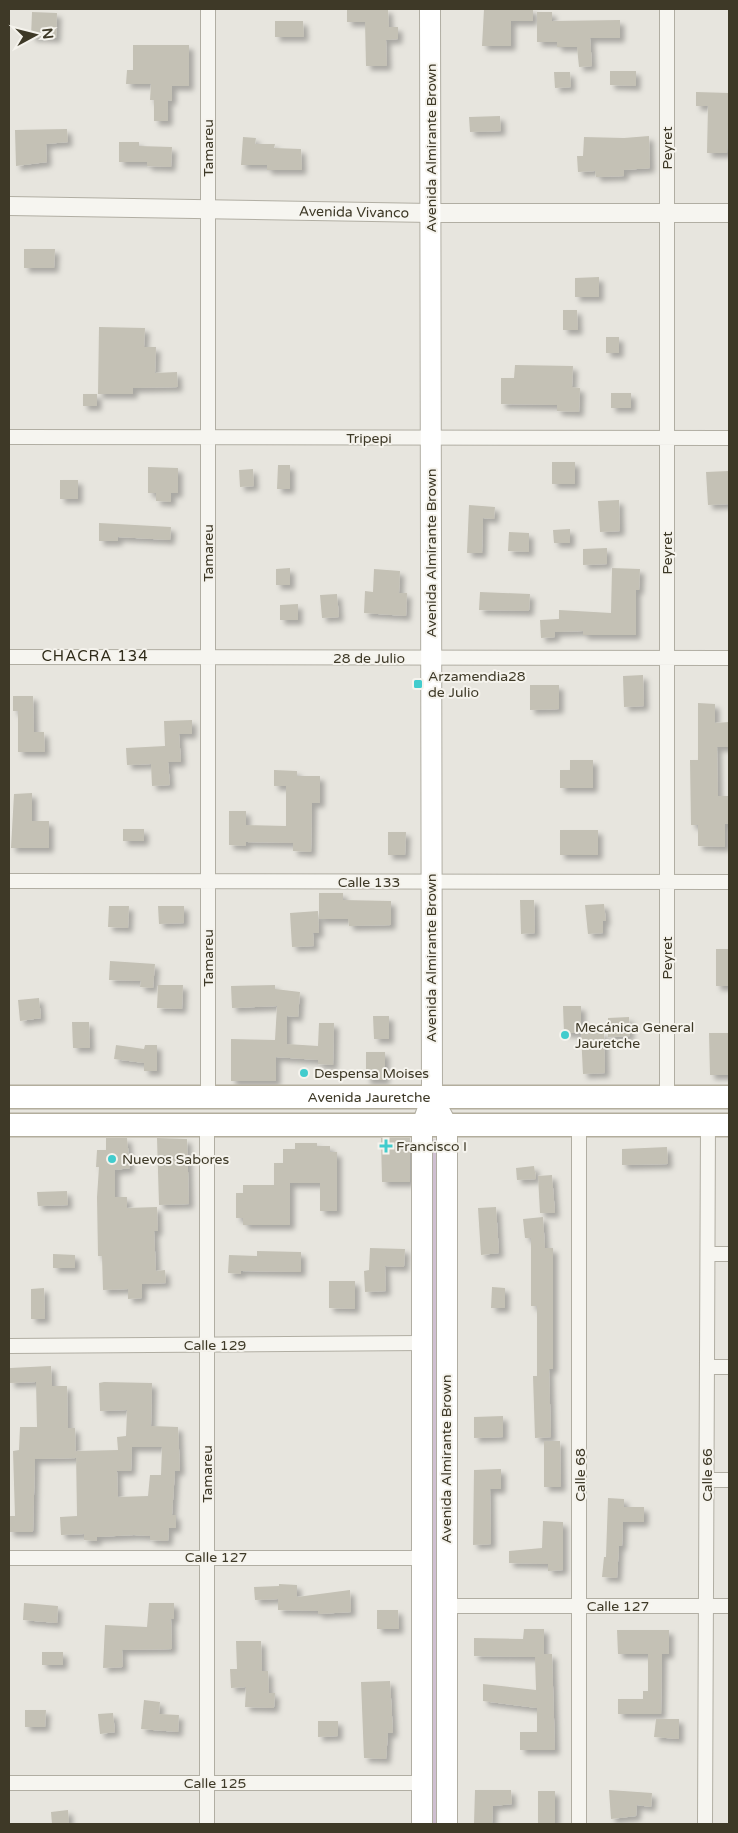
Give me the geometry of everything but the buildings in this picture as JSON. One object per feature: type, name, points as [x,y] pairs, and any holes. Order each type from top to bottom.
[{"type":"main road","name":"Avenida Almirante Brown","points":[[422,1824],[422,1125],[432,1097],[430,9]]},
{"type":"main road","name":"Avenida Jauretche","points":[[9,1097],[729,1097]]},
{"type":"main road","name":"Avenida Almirante Brown","points":[[432,1097],[447,1125],[446,1824]]},
{"type":"main road","name":"Avenida Jauretche","points":[[9,1125],[719,1125]]},
{"type":"street","name":"Tamareu","points":[[208,9],[208,1097]]},
{"type":"street","name":"Peyret","points":[[667,9],[667,1097]]},
{"type":"street","name":"Avenida Vivanco","points":[[9,206],[431,213],[729,213]]},
{"type":"street","name":"Tripepi","points":[[9,437],[729,438]]},
{"type":"street","name":"28 de Julio","points":[[9,657],[729,658]]},
{"type":"street","name":"Calle 133","points":[[9,881],[729,882]]},
{"type":"street","name":"Tamareu","points":[[207,1125],[207,1824]]},
{"type":"street","name":"Calle 68","points":[[579,1824],[580,1125]]},
{"type":"street","name":"Calle 66","points":[[705,1824],[708,1254],[719,1125]]},
{"type":"street","points":[[708,1254],[729,1254]]},
{"type":"street","name":"Calle 129","points":[[9,1346],[422,1343]]},
{"type":"street","points":[[707,1367],[729,1367]]},
{"type":"street","points":[[707,1480],[729,1480]]},
{"type":"street","name":"Calle 127","points":[[9,1558],[422,1558]]},
{"type":"street","name":"Calle 127","points":[[446,1606],[729,1606]]},
{"type":"street","name":"Calle 125","points":[[9,1783],[422,1783]]},
{"type":"shaded area","points":[[428,1139],[439,1140],[438,1824],[428,1824]]},
{"type":"place","name":"Arzamendia28 de Julio","points":[[418,684]]},
{"type":"place","name":"Mecánica General Jauretche","points":[[565,1035]]},
{"type":"place","name":"Despensa Moises","points":[[304,1073]]},
{"type":"place","name":"Francisco I","points":[[386,1146]]},
{"type":"place","name":"Nuevos Sabores","points":[[112,1159]]},
{"type":"district","name":"CHACRA 134","points":[[95,656]]}]
